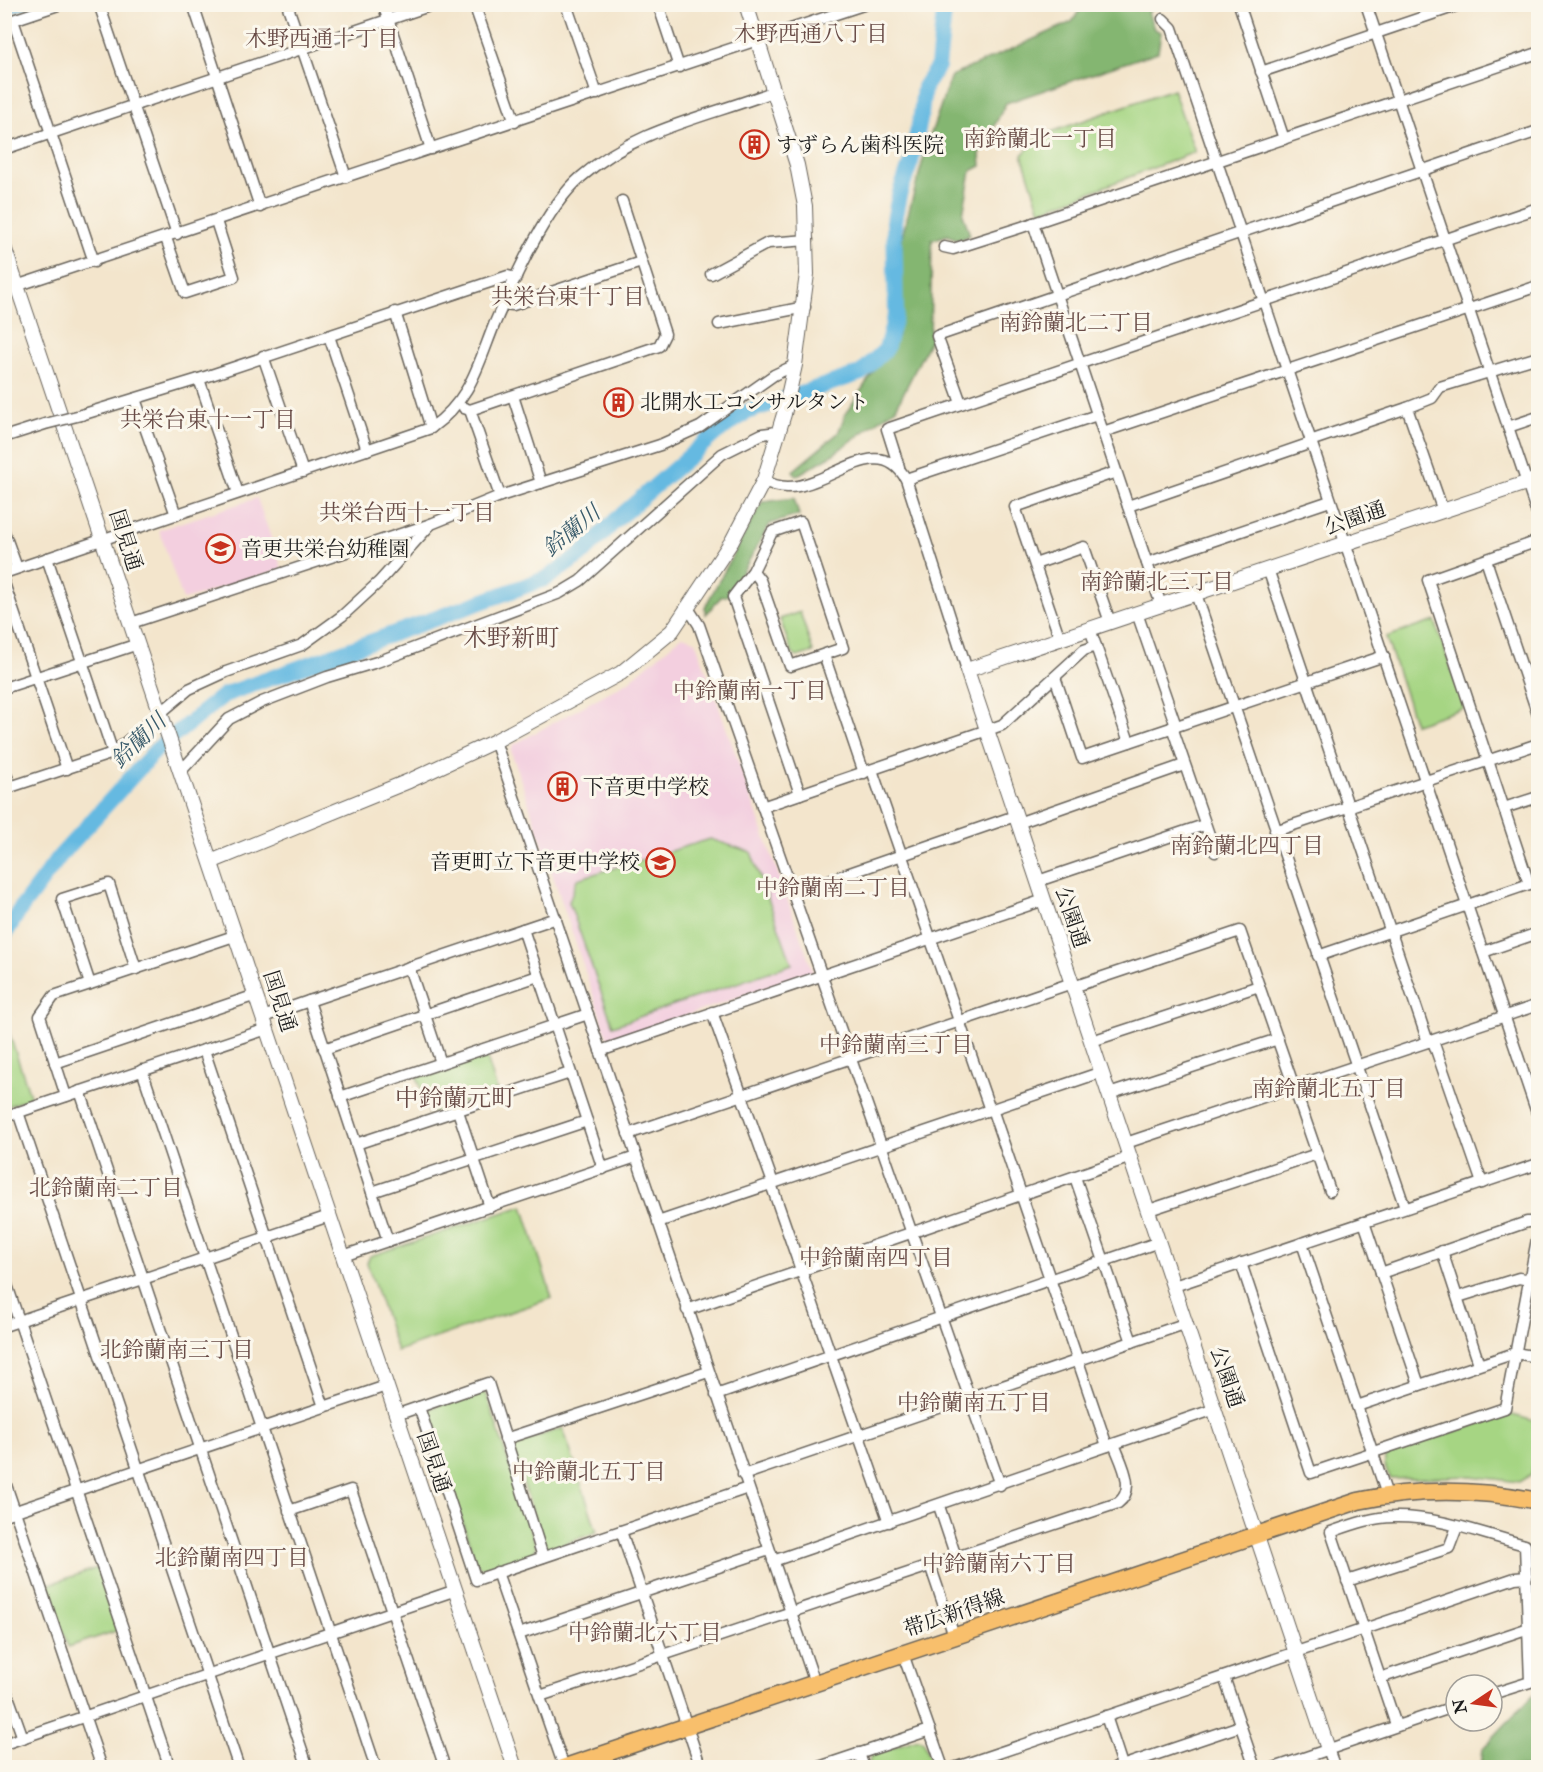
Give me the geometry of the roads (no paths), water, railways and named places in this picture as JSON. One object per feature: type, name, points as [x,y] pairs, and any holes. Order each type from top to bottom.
[{"type":"main road","name":"帯広新得線","points":[[563,1767],[1358,1502],[1387,1495],[1441,1490],[1499,1493],[1539,1501]]},
{"type":"street","points":[[62,4],[9,22],[51,133],[94,262]]},
{"type":"street","points":[[99,4],[177,234]]},
{"type":"street","points":[[193,4],[260,207]]},
{"type":"street","points":[[287,4],[346,177]]},
{"type":"street","points":[[383,4],[431,149]]},
{"type":"street","points":[[4,149],[435,4]]},
{"type":"street","points":[[474,4],[515,122]]},
{"type":"street","points":[[566,4],[597,94]]},
{"type":"street","points":[[658,4],[679,67]]},
{"type":"street","points":[[213,861],[409,781],[495,741],[621,673],[672,631],[732,541],[764,480],[792,383],[805,307],[808,240],[805,206],[797,165],[776,91],[746,4]]},
{"type":"street","points":[[11,288],[866,4]]},
{"type":"street","points":[[1239,4],[1284,139]]},
{"type":"street","points":[[1366,4],[1508,427],[1532,481],[1539,516]]},
{"type":"street","points":[[1261,72],[1462,4]]},
{"type":"street","points":[[1163,19],[1172,28],[1215,162],[1539,1116]]},
{"type":"street","points":[[944,247],[953,249],[1033,223],[1539,53]]},
{"type":"street","points":[[4,573],[431,428],[458,406],[516,278],[555,207],[568,190],[594,166],[620,148],[652,132],[776,91]]},
{"type":"street","points":[[961,403],[938,336],[1539,131]]},
{"type":"street","points":[[458,406],[470,410],[660,346],[665,334],[622,201]]},
{"type":"street","points":[[967,670],[906,479],[899,466],[887,429],[1539,208]]},
{"type":"street","points":[[166,238],[185,293],[234,277],[216,221]]},
{"type":"street","points":[[1033,223],[1161,605]]},
{"type":"street","points":[[711,274],[768,243],[808,240]]},
{"type":"street","name":"国見通","points":[[4,248],[11,288],[104,540],[515,1767]]},
{"type":"street","points":[[503,304],[513,305],[641,262]]},
{"type":"street","points":[[4,437],[199,380],[263,356],[508,276],[516,278]]},
{"type":"street","points":[[1103,432],[1539,286]]},
{"type":"street","points":[[719,324],[805,307]]},
{"type":"street","points":[[395,312],[431,428]]},
{"type":"street","points":[[329,336],[367,450]]},
{"type":"street","points":[[263,356],[303,472]]},
{"type":"street","points":[[1128,506],[1407,408],[1432,398],[1440,387],[1539,357]]},
{"type":"street","points":[[131,623],[430,524],[500,496],[660,445],[700,427],[774,375],[795,365]]},
{"type":"street","points":[[199,380],[238,493]]},
{"type":"street","points":[[513,396],[541,483]]},
{"type":"street","points":[[135,399],[176,515]]},
{"type":"street","points":[[1407,408],[1443,511]]},
{"type":"street","points":[[470,410],[500,496]]},
{"type":"street","points":[[906,479],[1097,415]]},
{"type":"street","points":[[1508,427],[1539,417]]},
{"type":"street","points":[[181,771],[229,719],[262,702],[327,677],[377,662],[561,593],[580,581],[722,454],[762,434],[778,432]]},
{"type":"street","points":[[764,480],[772,486],[787,489],[801,487],[861,461],[878,457],[899,466]]},
{"type":"street","points":[[1060,639],[1015,507],[1116,472]]},
{"type":"street","name":"公園通","points":[[1329,1749],[967,670],[1532,481]]},
{"type":"street","points":[[1147,563],[1330,501]]},
{"type":"street","points":[[753,570],[760,580],[790,666],[843,648],[801,522],[772,532],[753,570],[733,597],[800,794]]},
{"type":"street","points":[[4,769],[8,788],[113,753],[164,720],[174,700],[208,679],[302,645],[342,616],[379,582],[430,524]]},
{"type":"street","points":[[4,532],[17,568]]},
{"type":"street","points":[[1318,956],[1534,883],[1504,808],[1428,580],[1539,541]]},
{"type":"street","points":[[1035,564],[1084,547],[1110,622]]},
{"type":"street","points":[[47,558],[113,753]]},
{"type":"street","points":[[1486,560],[1539,716]]},
{"type":"street","points":[[1268,569],[1390,931],[1482,1183]]},
{"type":"street","points":[[4,584],[67,769]]},
{"type":"street","points":[[1196,594],[1405,1208]]},
{"type":"street","points":[[688,608],[699,625],[1000,1485]]},
{"type":"street","points":[[1137,613],[1184,765],[1215,852]]},
{"type":"street","points":[[1090,629],[1129,742]]},
{"type":"street","points":[[4,688],[138,644]]},
{"type":"street","points":[[762,807],[1002,725],[1084,650],[1096,646]]},
{"type":"street","points":[[540,1696],[1118,1503],[1126,1497],[1129,1489],[1077,1360],[902,855],[824,655]]},
{"type":"street","points":[[1055,677],[1082,758],[1384,656]]},
{"type":"street","points":[[495,741],[815,1683]]},
{"type":"street","points":[[1275,831],[1539,744]]},
{"type":"street","points":[[792,893],[902,855],[1184,765]]},
{"type":"street","points":[[1504,808],[1539,796]]},
{"type":"street","points":[[1038,881],[1204,825]]},
{"type":"street","points":[[90,984],[62,899],[109,884],[136,969]]},
{"type":"street","points":[[600,1051],[1044,900]]},
{"type":"street","points":[[4,1117],[204,1050],[309,1002],[556,918]]},
{"type":"street","points":[[523,929],[603,1168]]},
{"type":"street","points":[[628,1134],[958,1020],[1240,932],[1330,1191]]},
{"type":"street","points":[[1483,951],[1539,933]]},
{"type":"street","points":[[66,1096],[40,1016],[54,996],[237,935]]},
{"type":"street","points":[[409,967],[441,1063]]},
{"type":"street","points":[[324,1048],[538,976]]},
{"type":"street","points":[[1092,1041],[1260,986]]},
{"type":"street","points":[[55,1063],[256,996]]},
{"type":"street","points":[[309,1002],[388,1241]]},
{"type":"street","points":[[1126,1143],[1539,1005]]},
{"type":"street","points":[[712,1012],[889,1522]]},
{"type":"street","points":[[340,1097],[588,1014]]},
{"type":"street","points":[[1109,1094],[1278,1039]]},
{"type":"street","points":[[204,1050],[324,1407]]},
{"type":"street","points":[[142,1070],[376,1767]]},
{"type":"street","points":[[658,1222],[1102,1072]]},
{"type":"street","points":[[356,1144],[570,1073]]},
{"type":"street","points":[[80,1091],[308,1767]]},
{"type":"street","points":[[458,1111],[490,1207]]},
{"type":"street","points":[[18,1112],[239,1767]]},
{"type":"street","points":[[372,1192],[587,1121]]},
{"type":"street","points":[[1149,1210],[1317,1154]]},
{"type":"street","points":[[343,1256],[636,1157]]},
{"type":"street","points":[[687,1310],[1131,1157]]},
{"type":"street","points":[[1174,1286],[1539,1164]]},
{"type":"street","points":[[1075,1177],[1131,1342]]},
{"type":"street","points":[[4,1326],[329,1216]]},
{"type":"street","points":[[1364,1222],[1419,1385]]},
{"type":"street","points":[[1381,1273],[1527,1222],[1539,1222]]},
{"type":"street","points":[[1241,1263],[1311,1473],[1505,1408],[1539,1234]]},
{"type":"street","points":[[716,1395],[1159,1242]]},
{"type":"street","points":[[1302,1243],[1387,1495]]},
{"type":"street","points":[[1442,1251],[1479,1364]]},
{"type":"street","points":[[4,1276],[170,1767]]},
{"type":"street","points":[[1458,1297],[1519,1278],[1530,1280]]},
{"type":"street","points":[[743,1475],[1186,1323]]},
{"type":"street","points":[[1357,1406],[1515,1353],[1539,1357]]},
{"type":"street","points":[[505,1439],[708,1372]]},
{"type":"street","points":[[396,1415],[488,1383],[543,1557]]},
{"type":"street","points":[[10,1513],[386,1386]]},
{"type":"street","points":[[419,1407],[476,1580],[748,1488]]},
{"type":"street","points":[[773,1562],[1215,1409]]},
{"type":"street","points":[[4,1479],[10,1513],[102,1767]]},
{"type":"street","points":[[289,1511],[351,1490],[445,1767]]},
{"type":"street","points":[[939,1506],[956,1557]]},
{"type":"street","points":[[1396,1725],[1331,1532],[1371,1520],[1393,1517],[1430,1519],[1525,1545],[1530,1682],[1504,1690]]},
{"type":"street","points":[[1347,1581],[1449,1548],[1458,1527]]},
{"type":"street","points":[[621,1531],[701,1767]]},
{"type":"street","points":[[519,1634],[769,1550]]},
{"type":"street","points":[[930,1565],[954,1636]]},
{"type":"street","points":[[497,1572],[563,1767]]},
{"type":"street","points":[[954,1767],[1515,1578],[1527,1577]]},
{"type":"street","points":[[4,1744],[456,1590]]},
{"type":"street","points":[[1380,1677],[1529,1628]]},
{"type":"street","points":[[903,1654],[943,1767]]},
{"type":"street","points":[[1224,1677],[1255,1767]]},
{"type":"street","points":[[4,1685],[23,1738]]},
{"type":"street","points":[[1274,1767],[1444,1710]]},
{"type":"street","points":[[1106,1716],[1120,1767],[1240,1726]]},
{"type":"street","points":[[816,1767],[930,1730]]},
{"type":"street","points":[[1329,1749],[1335,1767]]},
{"type":"street","points":[[859,1753],[864,1767]]},
{"type":"waterway","points":[[4,14],[34,4]]},
{"type":"waterway","name":"鈴蘭川","points":[[4,936],[19,911],[60,856],[156,750],[224,695],[547,578],[582,554],[617,519],[717,432],[747,412],[861,373],[886,349],[896,313],[894,221],[899,195],[911,162],[921,115],[924,87],[938,66],[945,4]]},
{"type":"place","name":"すずらん歯科医院","points":[[755,145]]},
{"type":"place","name":"北開水工コンサルタント","points":[[619,402]]},
{"type":"place","name":"音更共栄台幼稚園","points":[[220,549]]},
{"type":"place","name":"下音更中学校","points":[[562,787]]},
{"type":"place","name":"音更町立下音更中学校","points":[[661,862]]},
{"type":"district","name":"木野西通八丁目","points":[[811,33]]},
{"type":"district","name":"木野西通十丁目","points":[[322,38]]},
{"type":"district","name":"南鈴蘭北一丁目","points":[[1040,138]]},
{"type":"district","name":"共栄台東十丁目","points":[[568,296]]},
{"type":"district","name":"南鈴蘭北二丁目","points":[[1076,322]]},
{"type":"district","name":"共栄台東十一丁目","points":[[208,419]]},
{"type":"district","name":"共栄台西十一丁目","points":[[407,512]]},
{"type":"district","name":"南鈴蘭北三丁目","points":[[1157,581]]},
{"type":"district","name":"木野新町","points":[[511,638]]},
{"type":"district","name":"中鈴蘭南一丁目","points":[[750,690]]},
{"type":"district","name":"南鈴蘭北四丁目","points":[[1247,845]]},
{"type":"district","name":"中鈴蘭南二丁目","points":[[833,887]]},
{"type":"district","name":"中鈴蘭南三丁目","points":[[896,1044]]},
{"type":"district","name":"南鈴蘭北五丁目","points":[[1329,1088]]},
{"type":"district","name":"中鈴蘭元町","points":[[455,1098]]},
{"type":"district","name":"北鈴蘭南二丁目","points":[[106,1187]]},
{"type":"district","name":"中鈴蘭南四丁目","points":[[876,1257]]},
{"type":"district","name":"北鈴蘭南三丁目","points":[[177,1349]]},
{"type":"district","name":"中鈴蘭南五丁目","points":[[974,1402]]},
{"type":"district","name":"中鈴蘭北五丁目","points":[[589,1471]]},
{"type":"district","name":"北鈴蘭南四丁目","points":[[232,1557]]},
{"type":"district","name":"中鈴蘭南六丁目","points":[[999,1563]]},
{"type":"district","name":"中鈴蘭北六丁目","points":[[645,1632]]}]
